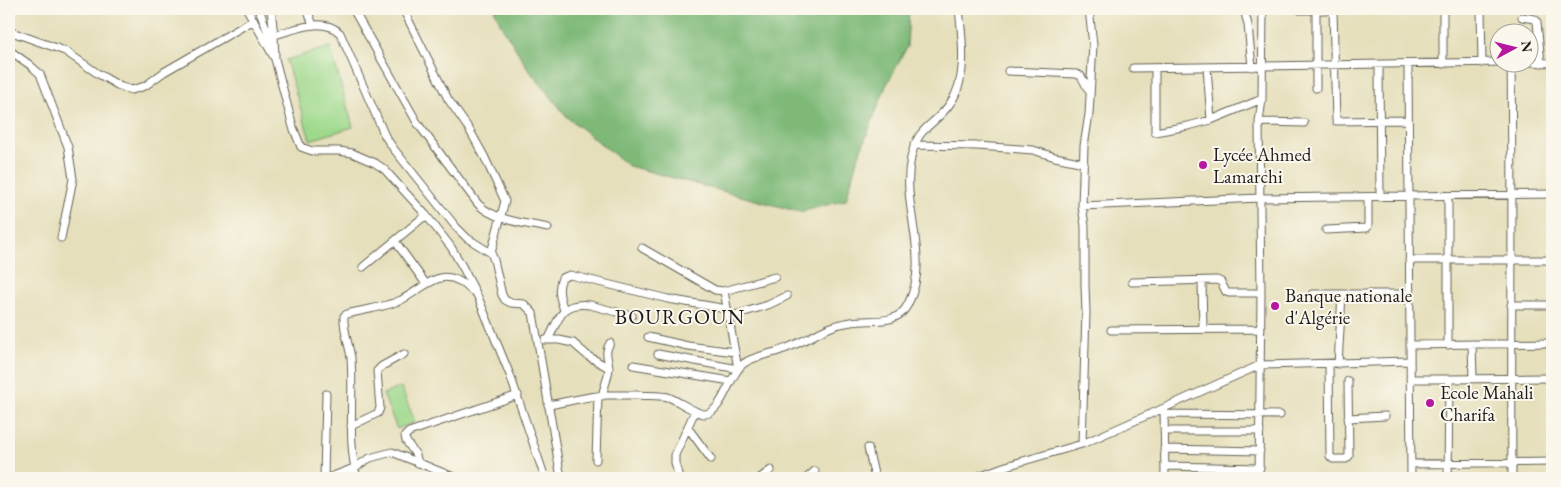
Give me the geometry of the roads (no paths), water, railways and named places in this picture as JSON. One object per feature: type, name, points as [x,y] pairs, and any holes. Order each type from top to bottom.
[{"type":"street","points":[[247,9],[275,59]]},
{"type":"street","points":[[259,9],[274,49]]},
{"type":"street","points":[[271,9],[275,59],[293,127],[301,147],[312,151],[352,153],[376,163],[384,169],[426,215],[456,256],[477,295],[518,396],[545,478]]},
{"type":"street","points":[[307,9],[313,24]]},
{"type":"street","points":[[353,9],[418,124],[478,204],[486,211],[501,218],[548,228]]},
{"type":"street","points":[[402,9],[448,99],[469,129],[502,192],[505,201],[491,253]]},
{"type":"street","points":[[548,405],[600,396],[660,396],[679,402],[701,414],[710,413],[722,398],[738,369],[750,359],[790,347],[830,326],[863,320],[891,319],[902,313],[908,305],[917,280],[908,176],[914,145],[923,130],[949,105],[960,78],[962,42],[959,9]]},
{"type":"street","points":[[1082,444],[1086,312],[1085,226],[1082,206],[1093,45],[1089,9]]},
{"type":"street","points":[[1244,9],[1248,24],[1252,67]]},
{"type":"street","points":[[1260,478],[1262,293],[1259,122],[1262,99],[1263,9]]},
{"type":"street","points":[[1300,9],[1334,10],[1336,121],[1408,120]]},
{"type":"street","points":[[1443,9],[1444,64]]},
{"type":"street","points":[[1481,9],[1482,63]]},
{"type":"street","points":[[1316,10],[1316,88]]},
{"type":"street","points":[[1522,17],[1535,18],[1537,22],[1541,63]]},
{"type":"street","points":[[9,31],[65,51],[97,73],[122,87],[132,90],[145,86],[164,72],[254,20]]},
{"type":"street","points":[[274,35],[313,24],[332,28],[340,34],[385,136],[393,148],[466,238],[491,253],[503,298],[508,302],[524,304],[529,308],[535,320],[561,478]]},
{"type":"street","points":[[9,50],[40,74],[68,147],[73,179],[61,238]]},
{"type":"street","points":[[1133,68],[1488,63]]},
{"type":"street","points":[[1538,63],[1552,63]]},
{"type":"street","points":[[1379,65],[1380,197]]},
{"type":"street","points":[[1408,65],[1411,478]]},
{"type":"street","points":[[1155,68],[1155,132],[1211,120],[1262,99]]},
{"type":"street","points":[[1207,68],[1211,120]]},
{"type":"street","points":[[1008,71],[1076,74],[1081,76],[1090,92]]},
{"type":"street","points":[[1511,72],[1513,195],[1511,260],[1512,478]]},
{"type":"street","points":[[1259,122],[1304,123]]},
{"type":"street","points":[[914,145],[977,146],[1033,150],[1084,163]]},
{"type":"street","points":[[1082,206],[1260,198],[1552,194]]},
{"type":"street","points":[[1448,196],[1448,345]]},
{"type":"street","points":[[1326,230],[1367,228],[1368,197]]},
{"type":"street","points":[[363,267],[426,215]]},
{"type":"street","points":[[395,241],[426,284]]},
{"type":"street","points":[[642,248],[715,290],[724,291],[775,277]]},
{"type":"street","points":[[1409,260],[1552,260]]},
{"type":"street","points":[[564,310],[560,298],[560,286],[562,278],[570,275],[728,313],[768,305],[787,296]]},
{"type":"street","points":[[357,478],[354,468],[351,426],[351,358],[344,316],[400,301],[432,280],[440,278],[455,278],[462,281],[477,295]]},
{"type":"street","points":[[1202,280],[1202,329]]},
{"type":"street","points":[[1132,282],[1220,281],[1228,293],[1262,293]]},
{"type":"street","points":[[724,291],[738,369]]},
{"type":"street","points":[[1312,294],[1409,294]]},
{"type":"street","points":[[1338,364],[1342,294]]},
{"type":"street","points":[[548,340],[564,310],[572,306],[583,304],[632,316]]},
{"type":"street","points":[[1512,305],[1552,305]]},
{"type":"street","points":[[1111,330],[1261,329]]},
{"type":"street","points":[[648,337],[688,346],[735,352]]},
{"type":"street","points":[[538,342],[548,340],[573,343],[588,356],[609,368]]},
{"type":"street","points":[[596,460],[600,396],[609,368],[607,348],[610,343]]},
{"type":"street","points":[[1410,345],[1552,343]]},
{"type":"street","points":[[1472,344],[1472,379]]},
{"type":"street","points":[[351,426],[378,413],[380,408],[377,371],[382,366],[404,354]]},
{"type":"street","points":[[658,354],[738,369]]},
{"type":"street","points":[[973,478],[1006,466],[1082,444],[1164,411],[1260,365],[1410,361]]},
{"type":"street","points":[[1328,364],[1330,456],[1333,459],[1349,456],[1348,382]]},
{"type":"street","points":[[633,365],[731,381]]},
{"type":"street","points":[[1410,379],[1552,378]]},
{"type":"street","points":[[1448,478],[1449,379]]},
{"type":"street","points":[[326,394],[326,478],[354,468],[370,458],[392,452],[456,478]]},
{"type":"street","points":[[418,463],[416,455],[406,441],[406,436],[409,432],[518,396]]},
{"type":"street","points":[[678,474],[675,455],[695,411]]},
{"type":"street","points":[[1164,411],[1280,415]]},
{"type":"street","points":[[1164,411],[1165,478]]},
{"type":"street","points":[[1348,418],[1385,416]]},
{"type":"street","points":[[688,428],[711,459]]},
{"type":"street","points":[[1164,431],[1260,431]]},
{"type":"street","points":[[868,448],[874,478]]},
{"type":"street","points":[[1164,449],[1260,451]]},
{"type":"street","points":[[1411,464],[1552,462]]},
{"type":"street","points":[[1165,466],[1260,468]]},
{"type":"street","points":[[760,478],[771,470]]},
{"type":"street","points":[[807,478],[815,471]]},
{"type":"place","name":"Lycée Ahmed Lamarchi","points":[[1203,165]]},
{"type":"place","name":"Banque nationale d'Algérie","points":[[1275,306]]},
{"type":"place","name":"Ecole Mahali Charifa","points":[[1430,403]]},
{"type":"district","name":"BOURGOUN","points":[[680,317]]}]
